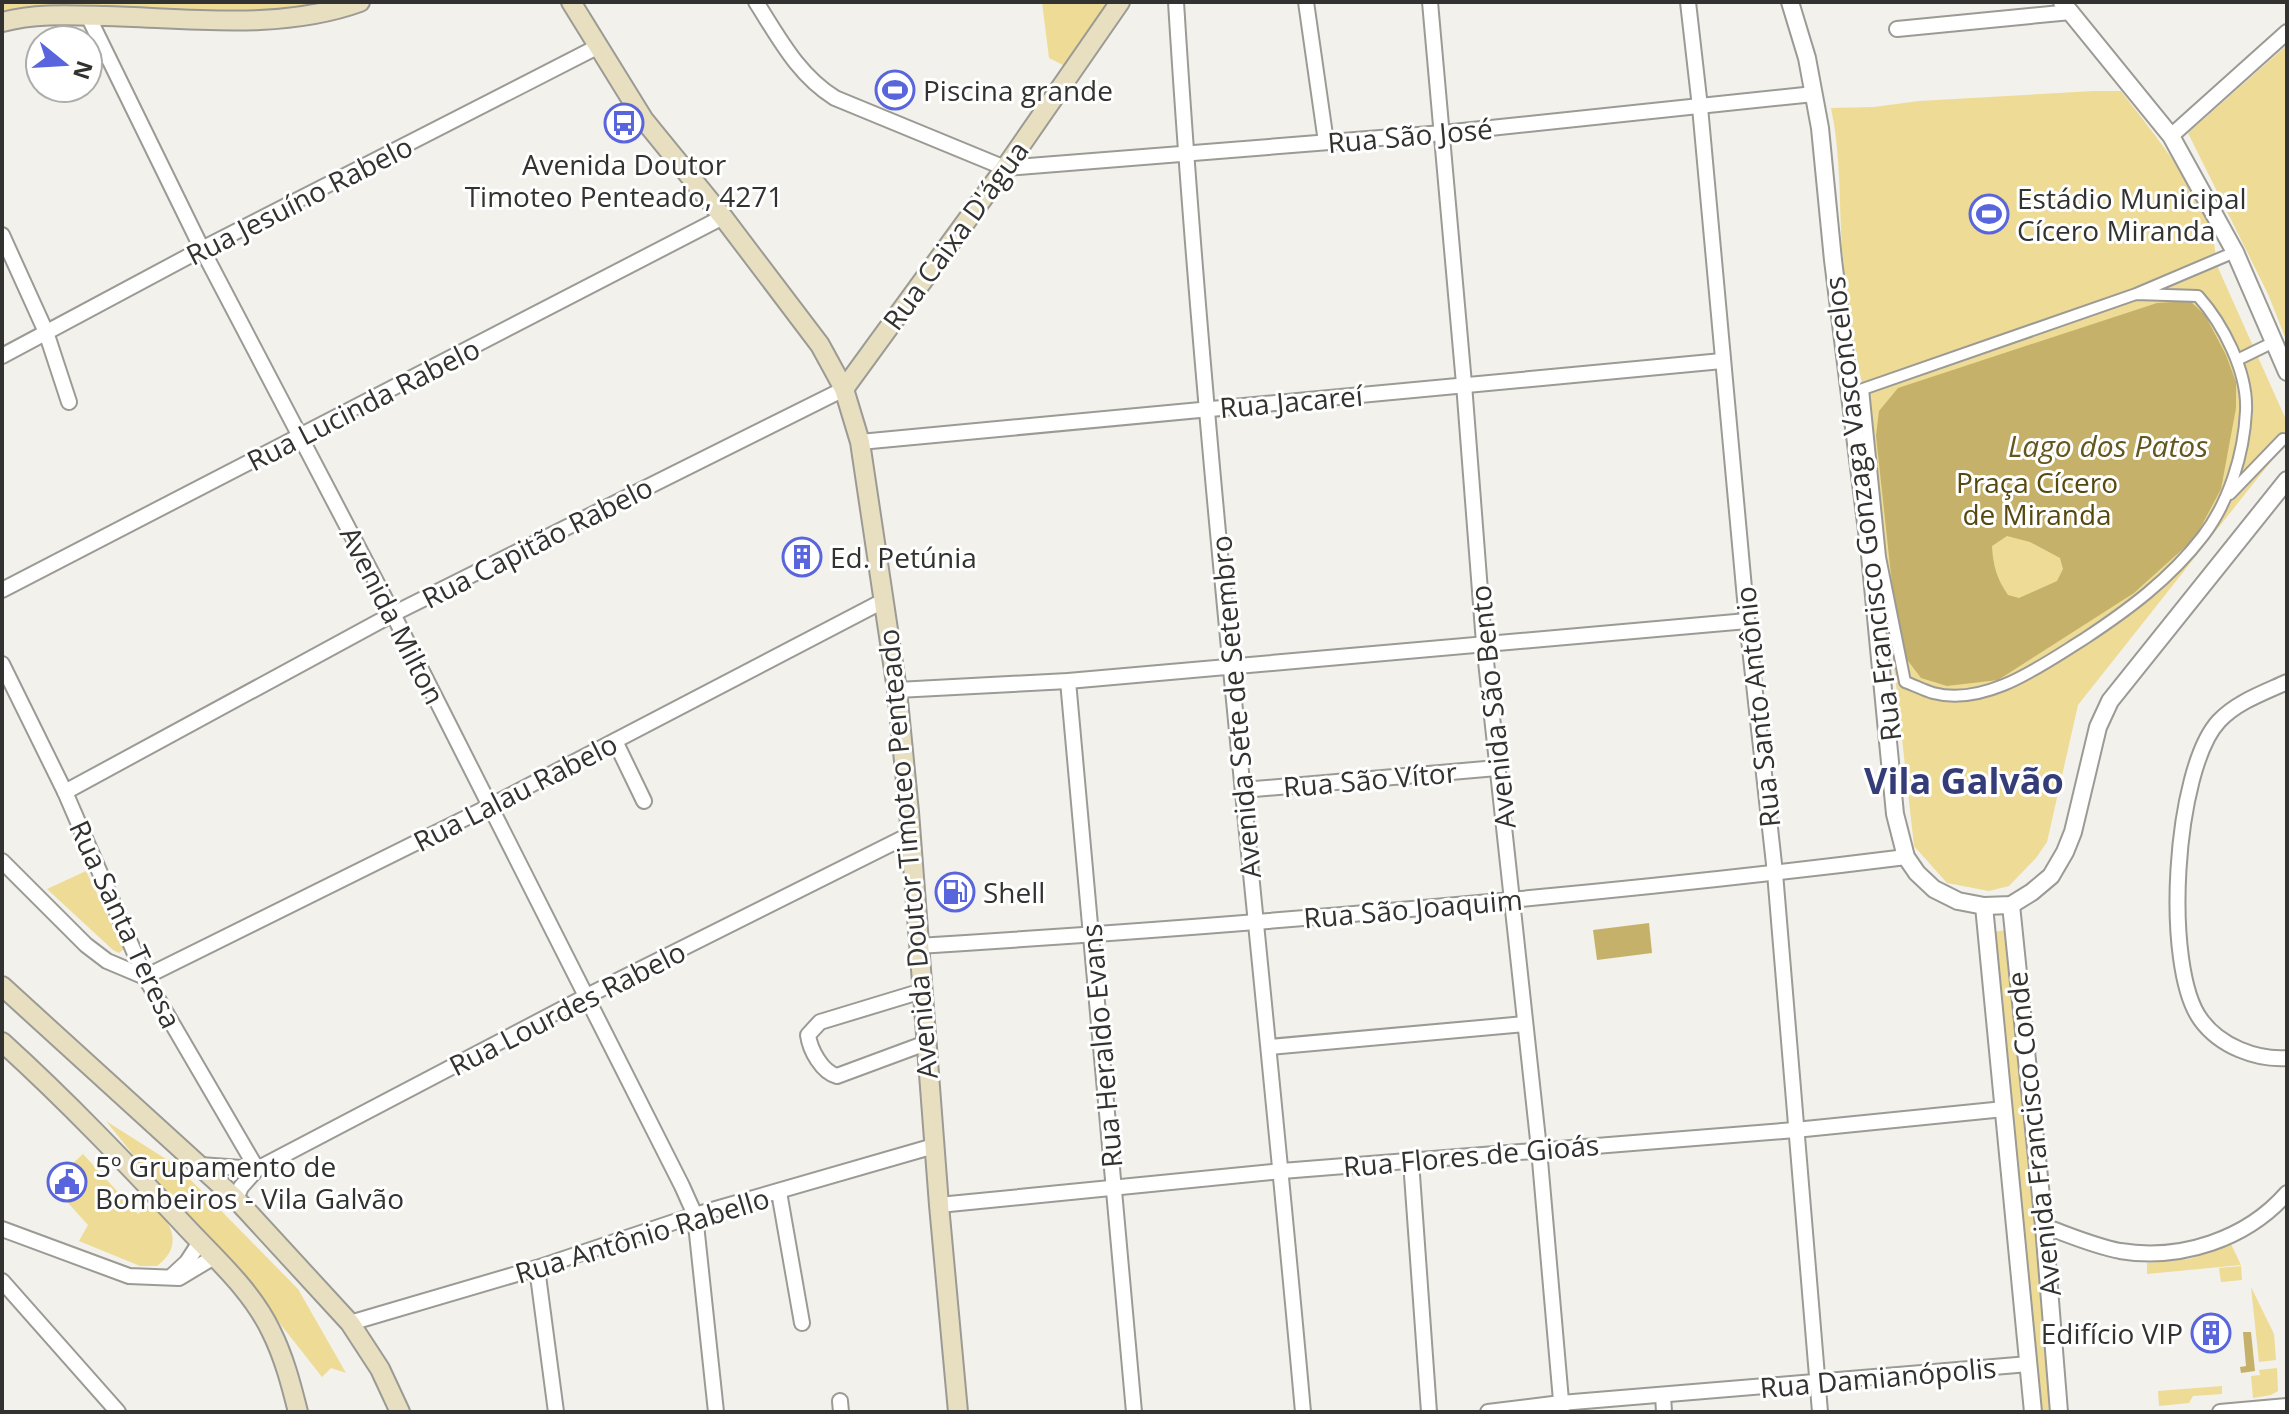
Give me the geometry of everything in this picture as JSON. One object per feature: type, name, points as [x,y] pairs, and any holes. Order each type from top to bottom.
[{"type":"main road","points":[[2,22],[46,15],[249,20],[295,17],[360,2]]},
{"type":"main road","name":"Avenida Doutor Timoteo Penteado","points":[[571,2],[644,120],[723,217],[820,345],[844,389],[860,442],[897,690],[958,1412]]},
{"type":"main road","name":"Rua Caixa D'água","points":[[844,389],[1005,168],[1120,2]]},
{"type":"main road","points":[[2,986],[236,1199],[350,1323],[380,1369],[400,1412]]},
{"type":"main road","points":[[2,1042],[47,1082],[246,1291],[270,1330],[289,1375],[298,1412]]},
{"type":"street","points":[[756,2],[795,63],[815,86],[835,98],[1005,168]]},
{"type":"street","name":"Avenida Sete de Setembro","points":[[1176,2],[1185,153],[1208,409],[1303,1412]]},
{"type":"street","points":[[1306,2],[1326,142]]},
{"type":"street","name":"Avenida São Bento","points":[[1430,2],[1484,643],[1539,1149],[1562,1408]]},
{"type":"street","name":"Rua Santo Antônio","points":[[1688,2],[1747,621],[1775,873],[1820,1412]]},
{"type":"street","name":"Rua Francisco Gonzaga Vasconcelos","points":[[1790,2],[1807,58],[1820,128],[1833,260],[1870,555],[1895,814],[1906,857],[1934,889],[1958,901],[1984,906],[2011,905]]},
{"type":"street","points":[[1897,29],[2066,7],[2171,136],[2235,252],[2287,372]]},
{"type":"street","name":"Avenida Milton","points":[[88,16],[202,249],[393,614],[695,1215]]},
{"type":"street","points":[[2171,136],[2287,32]]},
{"type":"street","name":"Rua Jesuíno Rabelo","points":[[2,356],[202,249],[597,47]]},
{"type":"street","name":"Rua São José","points":[[1005,168],[1443,133],[1814,94]]},
{"type":"street","name":"Rua Lucinda Rabelo","points":[[2,590],[723,217]]},
{"type":"street","points":[[2,235],[46,332],[69,402]]},
{"type":"street","points":[[2136,294],[2198,296],[2212,312],[2237,360],[2246,409],[2238,461],[2226,498],[2204,536],[2142,600],[2010,682],[1969,694],[1936,693],[1905,682],[1880,557],[1863,389],[2136,294],[2235,252]]},
{"type":"street","points":[[2237,360],[2274,342]]},
{"type":"street","name":"Rua Jacareí","points":[[860,442],[1722,361]]},
{"type":"street","name":"Rua Capitão Rabelo","points":[[65,792],[393,614],[844,389]]},
{"type":"street","points":[[2226,498],[2283,439]]},
{"type":"street","points":[[2011,905],[2051,876],[2065,852],[2073,832],[2098,727],[2110,701],[2287,480]]},
{"type":"street","name":"Rua Lalau Rabelo","points":[[145,977],[490,806],[883,601]]},
{"type":"street","points":[[897,690],[1068,681],[1747,621]]},
{"type":"street","name":"Rua Santa Teresa","points":[[2,664],[65,792],[145,977],[257,1169]]},
{"type":"street","name":"Rua Heraldo Evans","points":[[1068,681],[1134,1412]]},
{"type":"street","points":[[2287,682],[2240,704],[2218,722],[2203,745],[2194,771],[2181,833],[2178,873],[2181,966],[2188,996],[2201,1020],[2238,1050],[2257,1056],[2287,1058]]},
{"type":"street","points":[[615,741],[644,801]]},
{"type":"street","name":"Rua São Vítor","points":[[1243,790],[1497,768]]},
{"type":"street","name":"Rua Lourdes Rabelo","points":[[236,1199],[241,1187],[257,1169],[587,996],[911,834]]},
{"type":"street","name":"Rua São Joaquim","points":[[918,946],[1255,923],[1775,873],[1906,857]]},
{"type":"street","points":[[2,861],[86,945],[107,961],[145,977]]},
{"type":"street","name":"Avenida Francisco Conde","points":[[2011,905],[2044,1226],[2059,1412]]},
{"type":"street","name":"Avenida Francisco Conde","points":[[1984,906],[2033,1412]]},
{"type":"street","points":[[1987,935],[1999,927],[2012,933]]},
{"type":"street","points":[[922,991],[820,1022],[811,1028],[808,1035],[825,1070],[837,1076],[926,1043]]},
{"type":"street","points":[[1269,1047],[1525,1024]]},
{"type":"street","name":"Rua Flores de Gioás","points":[[939,1205],[1282,1171],[1795,1130],[2004,1109]]},
{"type":"street","name":"Rua Antônio Rabello","points":[[350,1323],[537,1268],[695,1215],[934,1146]]},
{"type":"street","points":[[1411,1161],[1429,1412]]},
{"type":"street","points":[[200,1165],[257,1169]]},
{"type":"street","points":[[779,1192],[802,1323]]},
{"type":"street","points":[[2044,1226],[2101,1247],[2169,1253],[2240,1232],[2262,1219],[2287,1193]]},
{"type":"street","points":[[695,1215],[716,1412]]},
{"type":"street","points":[[2,1229],[129,1276],[170,1278],[187,1274],[214,1257]]},
{"type":"street","points":[[170,1278],[187,1262],[200,1242]]},
{"type":"street","points":[[537,1268],[556,1412]]},
{"type":"street","points":[[2,1281],[118,1412]]},
{"type":"street","name":"Rua Damianópolis","points":[[1488,1412],[1562,1408],[1663,1395],[2029,1364]]},
{"type":"street","points":[[1663,1395],[1664,1412]]},
{"type":"street","points":[[2220,1412],[2287,1406]]},
{"type":"green space","points":[[2,2],[325,2],[303,8],[228,12],[37,6],[2,14]]},
{"type":"green space","points":[[1042,2],[1113,2],[1069,68],[1049,58]]},
{"type":"green space","points":[[2287,45],[2287,342],[2268,294],[2188,133]]},
{"type":"green space","name":"Praça Cícero de Miranda","points":[[2121,91],[2196,196],[2214,242],[2215,261],[2287,422],[2287,441],[2078,705],[2047,842],[2009,886],[1989,891],[1947,883],[1914,846],[1863,389],[1844,267],[1838,160],[1831,108]]},
{"type":"green space","points":[[86,871],[124,949],[119,953],[47,889]]},
{"type":"green space","points":[[2006,930],[2055,1412],[2041,1412],[1992,932]]},
{"type":"green space","points":[[106,1121],[177,1166],[298,1289],[346,1373],[331,1368],[322,1377],[248,1283],[159,1187]]},
{"type":"green space","points":[[83,1154],[138,1214],[151,1203],[164,1218],[173,1242],[166,1258],[157,1266],[140,1266],[79,1241],[88,1225],[51,1184]]},
{"type":"green space","points":[[2231,1244],[2241,1265],[2147,1274],[2147,1263],[2189,1259]]},
{"type":"green space","points":[[2241,1266],[2242,1280],[2221,1282],[2219,1268]]},
{"type":"green space","points":[[2251,1287],[2274,1334],[2276,1360],[2259,1362]]},
{"type":"green space","points":[[2277,1368],[2278,1391],[2253,1398],[2251,1376],[2260,1375],[2259,1370]]},
{"type":"green space","points":[[2222,1386],[2222,1394],[2193,1396],[2189,1403],[2159,1406],[2158,1391]]},
{"type":"water","name":"Piscina grande","points":[[885,78],[910,87],[905,102],[880,93]]},
{"type":"water","name":"Lago dos Patos","points":[[2190,301],[2205,315],[2236,382],[2236,408],[2221,489],[2195,538],[2134,593],[1998,680],[1947,686],[1921,678],[1899,649],[1876,436],[1879,411],[1898,388],[2157,303]],"holes":[[[2007,536],[2030,542],[2060,558],[2063,569],[2057,581],[2019,598],[2008,595],[1996,572],[1992,546]]]},
{"type":"water","points":[[1649,923],[1652,953],[1597,960],[1593,930]]},
{"type":"water","points":[[2243,1332],[2251,1332],[2255,1371],[2241,1373],[2240,1367],[2246,1366]]},
{"type":"place","name":"Piscina grande","points":[[895,90]]},
{"type":"place","name":"Avenida Doutor Timoteo Penteado, 4271","points":[[624,123]]},
{"type":"place","name":"Estádio Municipal Cícero Miranda","points":[[1989,214]]},
{"type":"place","name":"Ed. Petúnia","points":[[802,557]]},
{"type":"place","name":"Shell","points":[[955,892]]},
{"type":"place","name":"5º Grupamento de Bombeiros - Vila Galvão","points":[[67,1182]]},
{"type":"place","name":"Edifício VIP","points":[[2211,1333]]},
{"type":"district","name":"Vila Galvão","points":[[1964,780]]}]
